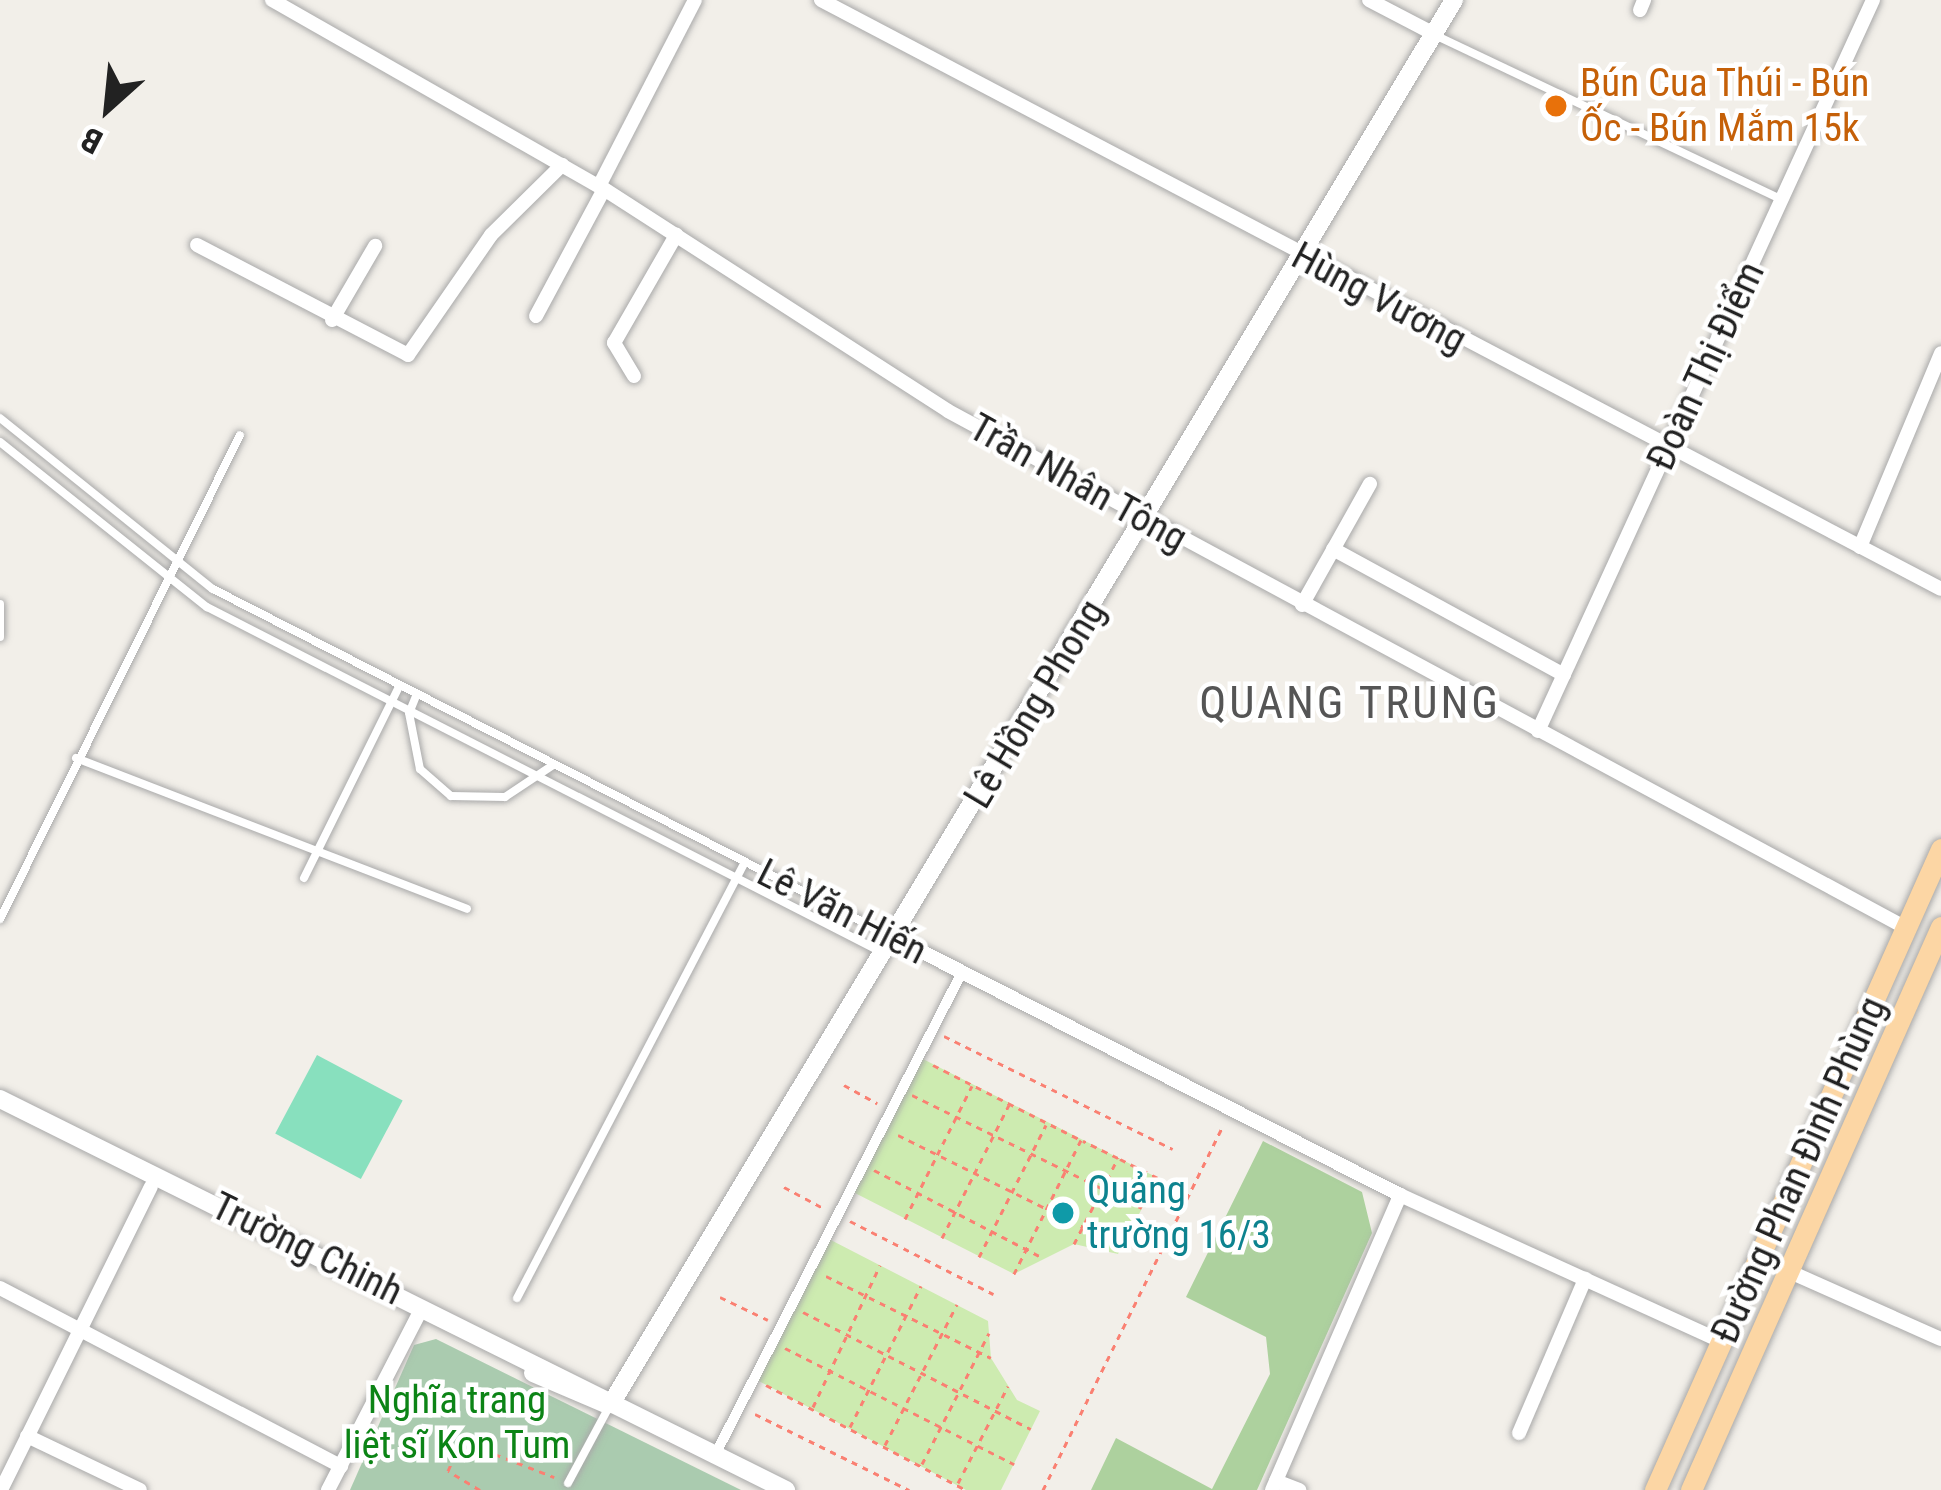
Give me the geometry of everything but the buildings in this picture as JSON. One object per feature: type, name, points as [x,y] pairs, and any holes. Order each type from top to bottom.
[{"type":"main road","name":"Đường Phan Đình Phùng","points":[[1655,1490],[1941,849]]},
{"type":"main road","name":"Đường Phan Đình Phùng","points":[[1690,1490],[1939,939]]},
{"type":"street","name":"Trần Nhân Tông","points":[[272,0],[602,187],[1144,521],[1906,928]]},
{"type":"street","points":[[536,316],[695,0]]},
{"type":"street","name":"Hùng Vương","points":[[820,0],[1941,589]]},
{"type":"street","points":[[1370,0],[1434,34]]},
{"type":"street","name":"Lê Hồng Phong","points":[[611,1404],[1144,521],[1296,254],[1454,0]]},
{"type":"street","name":"Đoàn Thị Điểm","points":[[1538,731],[1873,0]]},
{"type":"street","points":[[197,245],[408,356],[491,235],[562,165]]},
{"type":"street","points":[[634,376],[614,343],[676,236]]},
{"type":"street","points":[[332,320],[375,246]]},
{"type":"street","points":[[1860,547],[1941,353]]},
{"type":"street","points":[[1302,605],[1370,484]]},
{"type":"street","points":[[1333,549],[1564,675]]},
{"type":"street","name":"Lê Văn Hiến","points":[[890,946],[961,974],[1400,1196],[1722,1342]]},
{"type":"street","points":[[715,1455],[961,974]]},
{"type":"street","name":"Trường Chinh","points":[[0,1099],[715,1455],[750,1482],[786,1490]]},
{"type":"street","name":"Trường Chinh","points":[[0,1112],[418,1316],[611,1404]]},
{"type":"street","points":[[1,1490],[151,1187]]},
{"type":"street","points":[[1298,1490],[1274,1485],[1400,1196]]},
{"type":"street","points":[[1788,1271],[1941,1339]]},
{"type":"street","points":[[1519,1432],[1585,1279]]},
{"type":"street","points":[[0,1288],[341,1466]]},
{"type":"street","points":[[328,1490],[418,1316]]},
{"type":"street","points":[[27,1436],[140,1490]]},
{"type":"lane","points":[[1434,34],[1540,90],[1782,200]]},
{"type":"lane","name":"Lê Văn Hiến","points":[[0,418],[171,558],[399,687],[745,862],[890,946]]},
{"type":"lane","points":[[0,919],[171,558],[240,435]]},
{"type":"lane","name":"Lê Văn Hiến","points":[[0,442],[164,576],[390,704],[737,878],[890,946]]},
{"type":"lane","points":[[0,604],[0,637]]},
{"type":"lane","points":[[304,878],[399,687]]},
{"type":"lane","points":[[416,696],[409,713],[419,769],[451,796],[505,797],[543,781],[553,765]]},
{"type":"lane","points":[[76,758],[467,909]]},
{"type":"lane","points":[[517,1298],[745,862]]},
{"type":"lane","points":[[568,1483],[611,1404]]},
{"type":"path","points":[[932,1030],[1173,1149]]},
{"type":"path","points":[[917,1056],[1158,1178]]},
{"type":"path","points":[[844,1085],[889,1109]]},
{"type":"path","points":[[905,1219],[972,1085]]},
{"type":"path","points":[[900,1089],[1142,1208]]},
{"type":"path","points":[[942,1238],[1009,1104]]},
{"type":"path","points":[[1043,1490],[1231,1110]]},
{"type":"path","points":[[980,1257],[1047,1124]]},
{"type":"path","points":[[881,1126],[1122,1246]]},
{"type":"path","points":[[1013,1274],[1081,1140]]},
{"type":"path","points":[[1074,1244],[1118,1158]]},
{"type":"path","points":[[862,1164],[1039,1256]]},
{"type":"path","points":[[784,1187],[993,1294]]},
{"type":"path","points":[[812,1409],[880,1265]]},
{"type":"path","points":[[810,1268],[991,1358]]},
{"type":"path","points":[[849,1428],[921,1286]]},
{"type":"path","points":[[720,1297],[780,1326]]},
{"type":"path","points":[[884,1447],[957,1304]]},
{"type":"path","points":[[791,1306],[1031,1429]]},
{"type":"path","points":[[921,1466],[989,1333]]},
{"type":"path","points":[[773,1342],[1014,1464]]},
{"type":"path","points":[[754,1379],[966,1490]]},
{"type":"path","points":[[957,1485],[1008,1386]]},
{"type":"path","points":[[740,1407],[909,1490]]},
{"type":"path","points":[[480,1490],[448,1472],[461,1441],[568,1483]]},
{"type":"green space","points":[[317,1055],[403,1101],[361,1179],[275,1134]]},
{"type":"green space","points":[[917,1056],[1158,1178],[1118,1254],[1074,1244],[1014,1274],[849,1190]]},
{"type":"green space","points":[[1263,1141],[1362,1192],[1372,1233],[1257,1490],[1091,1490],[1116,1438],[1212,1489],[1270,1374],[1266,1337],[1186,1297]]},
{"type":"green space","points":[[825,1237],[988,1321],[991,1358],[1017,1400],[1040,1411],[1001,1490],[966,1490],[755,1379]]},
{"type":"green space","name":"Nghĩa trang liệt sĩ Kon Tum","points":[[436,1339],[741,1490],[350,1490],[414,1345]]},
{"type":"place","name":"Bún Cua Thúi - Bún Ốc - Bún Mắm 15k","points":[[1556,106]]},
{"type":"place","name":"Quảng trường 16/3","points":[[1063,1213]]},
{"type":"district","name":"QUANG TRUNG","points":[[1350,703]]}]
